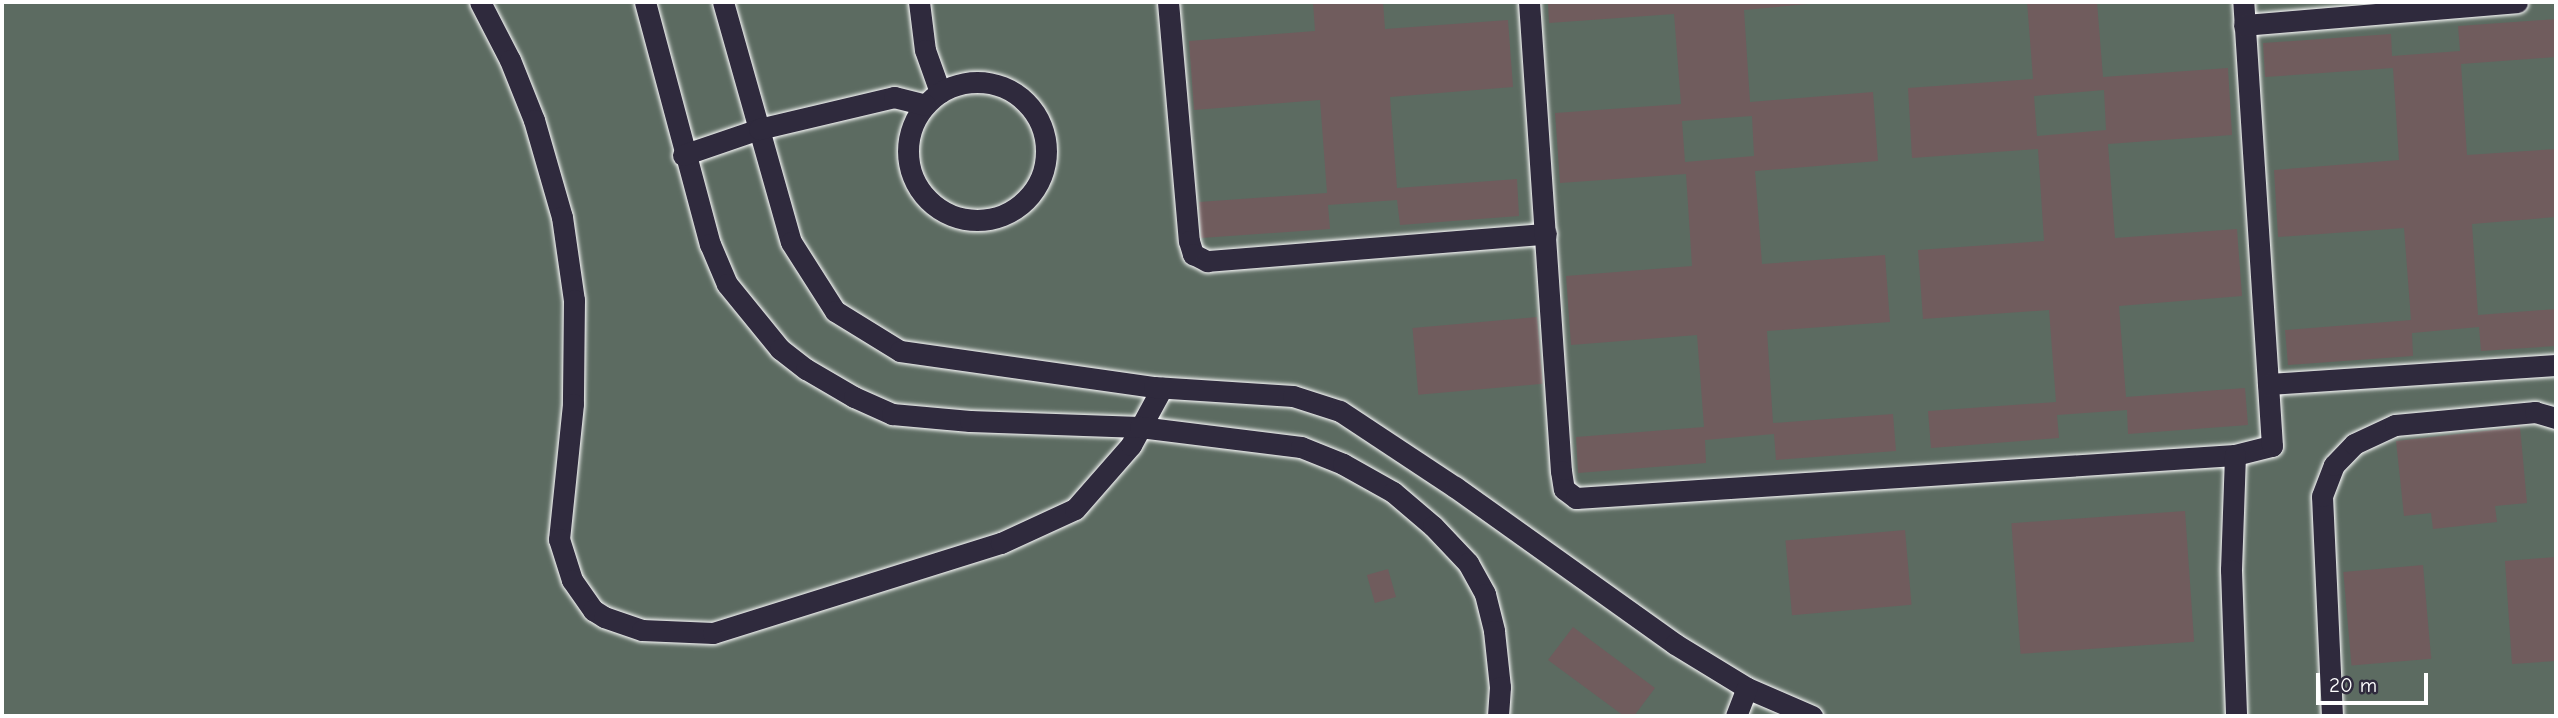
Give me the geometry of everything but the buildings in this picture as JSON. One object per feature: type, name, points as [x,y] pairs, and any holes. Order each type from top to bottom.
[{"type":"lane","points":[[480,2],[510,60],[529,108],[562,217],[574,300],[573,404],[559,539],[572,580],[593,610],[604,617],[642,630],[713,633],[1001,543],[1075,509],[1131,445],[1162,387]]},
{"type":"lane","points":[[645,2],[683,155],[710,244],[727,284],[780,349],[806,369],[854,397],[892,414],[970,421],[1140,427],[1301,447],[1343,464],[1393,492],[1433,526],[1468,563],[1485,594],[1494,631],[1500,687],[1498,716]]},
{"type":"lane","points":[[723,2],[791,242],[835,311],[900,351],[1162,387],[1293,396],[1340,411],[1455,487],[1675,644],[1747,688],[1812,716]]},
{"type":"lane","points":[[683,155],[759,129],[894,97],[933,99],[958,84],[978,82],[998,85],[1015,93],[1030,106],[1040,123],[1045,142],[1045,162],[1039,181],[1028,197],[1013,209],[995,217],[975,220],[956,216],[938,208],[923,195],[913,179],[908,159],[908,140],[933,99],[919,2]]},
{"type":"lane","points":[[1168,2],[1189,240],[1193,254],[1207,261],[1546,234]]},
{"type":"lane","points":[[1529,2],[1561,471],[1564,489],[1576,498],[2235,455],[2272,446],[2243,2]]},
{"type":"lane","points":[[2244,25],[2517,2]]},
{"type":"lane","points":[[2268,384],[2556,365]]},
{"type":"lane","points":[[2332,716],[2322,496],[2334,465],[2354,444],[2395,425],[2535,412],[2556,418]]},
{"type":"lane","points":[[2235,455],[2231,570],[2236,716]]},
{"type":"lane","points":[[1736,716],[1747,688]]},
{"type":"green space","points":[[2,2],[2556,2],[2556,716],[2,716]]}]
